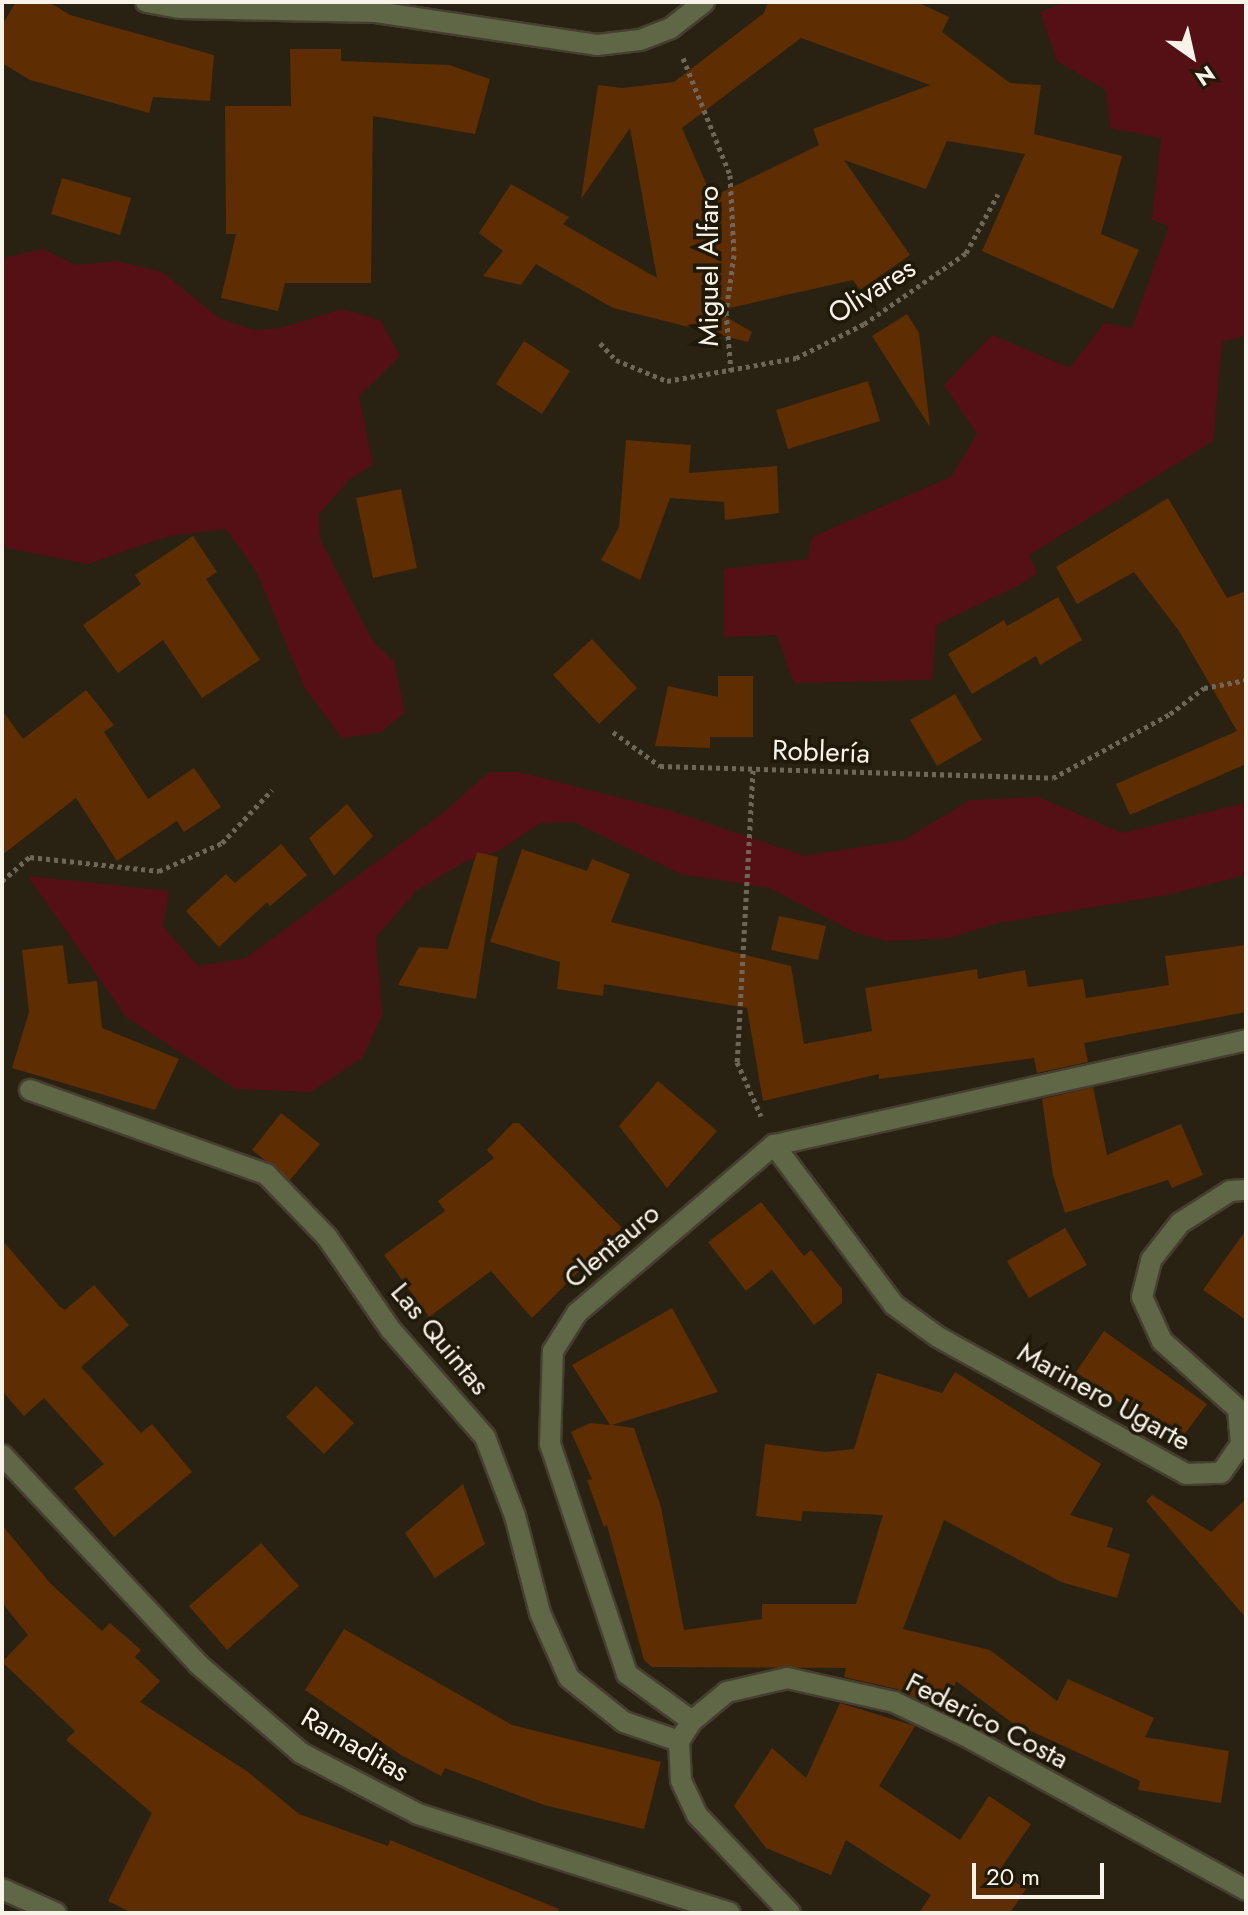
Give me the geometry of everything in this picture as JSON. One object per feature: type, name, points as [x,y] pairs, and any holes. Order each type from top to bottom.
[{"type":"street","points":[[146,2],[180,8],[376,12],[597,45],[640,40],[671,28],[704,2]]},
{"type":"street","name":"Clentauro","points":[[692,1721],[627,1674],[550,1444],[553,1351],[577,1313],[774,1145],[1246,1040]]},
{"type":"street","name":"Las Quintas","points":[[30,1090],[266,1174],[327,1237],[391,1330],[485,1437],[515,1516],[540,1613],[569,1678],[624,1722],[679,1741]]},
{"type":"street","name":"Marinero Ugarte","points":[[774,1145],[894,1305],[938,1337],[1186,1474],[1221,1473],[1241,1444],[1238,1409],[1162,1341],[1142,1297],[1151,1260],[1180,1223],[1230,1191],[1246,1190]]},
{"type":"street","name":"Ramaditas","points":[[2,1455],[198,1664],[301,1753],[418,1814],[730,1913]]},
{"type":"street","name":"Federico Costa","points":[[692,1721],[727,1692],[787,1678],[894,1702],[1203,1861],[1246,1890]]},
{"type":"street","points":[[692,1721],[679,1741],[681,1780],[697,1815],[790,1913]]},
{"type":"street","points":[[2,1889],[56,1913]]},
{"type":"path","name":"Miguel Alfaro","points":[[671,28],[730,175],[734,255],[726,312],[731,371]]},
{"type":"path","name":"Olivares","points":[[600,343],[616,360],[667,381],[796,358],[864,324],[966,253],[998,194]]},
{"type":"path","name":"Roblería","points":[[774,1145],[737,1062],[753,770],[1053,778],[1170,714],[1204,688],[1246,680]]},
{"type":"path","points":[[613,732],[660,766],[753,770]]},
{"type":"path","points":[[2,881],[30,857],[159,871],[222,843],[272,790]]},
{"type":"shaded area","points":[[1066,2],[1246,2],[1246,336],[1222,342],[1213,441],[1029,555],[1037,573],[1019,585],[936,625],[932,680],[794,683],[777,635],[724,637],[724,569],[808,559],[812,537],[951,477],[977,434],[944,385],[992,335],[1070,368],[1104,323],[1132,328],[1169,226],[1152,220],[1161,138],[1110,128],[1106,90],[1057,61],[1040,12]]},
{"type":"shaded area","points":[[43,249],[75,265],[117,261],[162,272],[219,318],[253,330],[281,328],[342,309],[380,320],[400,356],[359,396],[373,464],[349,480],[319,514],[320,539],[373,642],[394,661],[405,712],[381,732],[342,738],[304,687],[257,573],[226,529],[169,536],[88,564],[2,547],[2,258]]},
{"type":"shaded area","points":[[489,772],[519,772],[671,811],[805,856],[904,840],[970,800],[1038,797],[1122,833],[1246,803],[1246,875],[1166,895],[998,923],[949,938],[886,941],[854,932],[770,888],[681,874],[574,822],[540,823],[499,851],[464,862],[416,891],[376,937],[382,1015],[363,1057],[311,1092],[236,1089],[126,1017],[28,876],[169,891],[163,927],[198,966],[246,958],[444,812]]},
{"type":"building","points":[[16,2],[49,2],[70,15],[214,55],[210,101],[153,97],[149,113],[30,80],[2,63],[2,25]]},
{"type":"building","points":[[768,2],[917,2],[949,17],[942,32],[1010,83],[1041,85],[1034,134],[1122,156],[1101,234],[1139,250],[1113,309],[982,251],[1025,154],[947,141],[926,189],[844,160],[910,255],[860,290],[853,280],[716,311],[752,332],[748,342],[613,308],[536,264],[521,285],[483,276],[503,251],[479,233],[511,184],[569,217],[563,224],[657,278],[630,128],[581,199],[598,85],[622,88],[674,82],[764,13]],"holes":[[[801,38],[930,85],[813,129],[819,145],[712,197],[682,128]]]},
{"type":"building","points":[[290,49],[341,49],[341,61],[449,65],[490,79],[475,134],[373,116],[371,283],[285,283],[278,311],[221,298],[236,234],[226,234],[225,106],[291,106]]},
{"type":"building","points":[[62,178],[131,198],[120,235],[51,214]]},
{"type":"building","points":[[907,314],[919,333],[930,427],[872,336]]},
{"type":"building","points":[[524,341],[570,371],[542,414],[496,384]]},
{"type":"building","points":[[868,381],[880,421],[788,449],[776,410]]},
{"type":"building","points":[[626,440],[691,445],[689,473],[777,466],[779,513],[725,520],[724,502],[670,498],[640,580],[601,560],[619,527]]},
{"type":"building","points":[[401,489],[417,568],[373,578],[356,498]]},
{"type":"building","points":[[1168,498],[1227,598],[1246,591],[1246,764],[1130,815],[1116,784],[1237,731],[1179,631],[1134,572],[1077,604],[1056,567]]},
{"type":"building","points":[[193,536],[217,572],[206,579],[260,660],[202,698],[163,640],[118,673],[83,625],[141,584],[135,575]]},
{"type":"building","points":[[1058,597],[1082,640],[1040,665],[1036,656],[972,694],[948,654],[1004,620],[1007,626]]},
{"type":"building","points":[[592,639],[637,688],[599,724],[553,675]]},
{"type":"building","points":[[718,676],[753,676],[753,737],[710,737],[710,748],[655,746],[668,686],[718,697]]},
{"type":"building","points":[[86,690],[114,725],[104,732],[148,799],[194,768],[221,807],[184,832],[177,821],[117,861],[76,798],[2,855],[2,710],[23,739]]},
{"type":"building","points":[[955,694],[982,740],[937,766],[910,720]]},
{"type":"building","points":[[347,804],[373,836],[334,876],[309,838]]},
{"type":"building","points":[[281,844],[307,875],[270,906],[267,902],[219,947],[186,911],[226,874],[235,883]]},
{"type":"building","points":[[522,849],[587,871],[592,859],[630,874],[611,922],[791,966],[804,1044],[872,1031],[865,988],[977,969],[978,979],[1025,970],[1028,987],[1083,979],[1086,998],[1169,985],[1165,956],[1246,945],[1246,1012],[1084,1043],[1088,1062],[1037,1073],[1034,1058],[879,1079],[879,1074],[763,1101],[747,1008],[604,984],[603,996],[557,989],[560,962],[490,942]]},
{"type":"building","points":[[477,852],[498,857],[476,999],[398,985],[419,947],[448,949]]},
{"type":"building","points":[[779,916],[826,926],[818,960],[771,950]]},
{"type":"building","points":[[63,945],[68,984],[97,981],[102,1028],[179,1059],[155,1110],[12,1068],[29,1012],[22,950]]},
{"type":"building","points":[[658,1081],[717,1131],[667,1188],[619,1126]]},
{"type":"building","points":[[1093,1087],[1107,1155],[1181,1124],[1203,1175],[1172,1188],[1168,1180],[1065,1213],[1053,1175],[1042,1099]]},
{"type":"building","points":[[281,1113],[320,1144],[290,1180],[252,1150]]},
{"type":"building","points":[[513,1123],[519,1123],[622,1228],[532,1318],[491,1271],[429,1317],[384,1255],[445,1211],[438,1201],[494,1158],[487,1150]]},
{"type":"building","points":[[761,1202],[804,1256],[811,1250],[842,1289],[842,1303],[814,1325],[772,1270],[746,1291],[708,1242]]},
{"type":"building","points":[[1065,1228],[1087,1265],[1029,1298],[1007,1261]]},
{"type":"building","points":[[1246,1230],[1246,1320],[1203,1290]]},
{"type":"building","points":[[2,1240],[59,1306],[65,1310],[94,1285],[129,1325],[81,1367],[141,1433],[152,1424],[192,1472],[114,1537],[74,1488],[104,1464],[44,1398],[24,1416],[2,1391]]},
{"type":"building","points":[[672,1308],[718,1392],[612,1425],[634,1428],[661,1507],[684,1630],[762,1619],[762,1604],[856,1604],[883,1515],[803,1511],[801,1521],[756,1516],[765,1444],[825,1452],[854,1449],[877,1373],[942,1393],[955,1372],[1101,1464],[1070,1515],[1113,1528],[1107,1547],[1130,1554],[1117,1598],[1061,1582],[944,1520],[903,1629],[990,1650],[1057,1701],[1068,1679],[1154,1718],[1145,1737],[1229,1751],[1221,1803],[1138,1790],[1140,1781],[1011,1722],[956,1681],[950,1702],[932,1698],[928,1704],[897,1689],[844,1677],[846,1668],[652,1667],[644,1660],[607,1525],[604,1527],[587,1480],[592,1479],[571,1432],[590,1423],[610,1425],[572,1365]]},
{"type":"building","points":[[1104,1331],[1207,1404],[1178,1443],[1076,1372]]},
{"type":"building","points":[[316,1386],[354,1423],[324,1454],[286,1417]]},
{"type":"building","points":[[463,1484],[485,1544],[435,1578],[405,1533]]},
{"type":"building","points":[[1152,1495],[1211,1532],[1246,1499],[1246,1618],[1146,1501]]},
{"type":"building","points":[[2,1525],[51,1584],[102,1631],[110,1623],[141,1650],[135,1657],[160,1681],[140,1702],[248,1772],[299,1814],[388,1846],[390,1840],[559,1909],[558,1913],[132,1913],[108,1901],[152,1813],[66,1740],[75,1731],[2,1662],[28,1635],[2,1603]]},
{"type":"building","points":[[261,1543],[299,1586],[227,1650],[189,1606]]},
{"type":"building","points":[[344,1629],[512,1725],[661,1762],[644,1829],[544,1805],[445,1768],[441,1776],[401,1755],[305,1690]]},
{"type":"building","points":[[840,1703],[915,1726],[879,1786],[960,1840],[989,1796],[1031,1824],[999,1871],[1026,1889],[1010,1913],[919,1913],[931,1895],[846,1840],[831,1875],[766,1848],[734,1806],[772,1748],[806,1778]]}]
